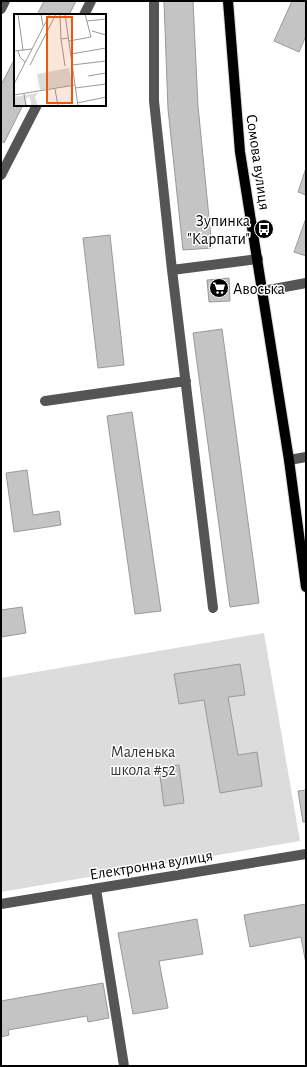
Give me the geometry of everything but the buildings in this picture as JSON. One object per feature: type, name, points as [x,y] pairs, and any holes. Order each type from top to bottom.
[{"type":"main road","name":"Сомова вулиця","points":[[228,1],[240,152],[289,460],[306,587]]},
{"type":"street","points":[[1,9],[5,1]]},
{"type":"street","points":[[84,14],[91,1]]},
{"type":"street","points":[[154,1],[154,101],[172,270],[213,608]]},
{"type":"street","points":[[1,175],[36,106]]},
{"type":"street","points":[[1,152],[11,156]]},
{"type":"street","points":[[172,270],[258,259]]},
{"type":"street","points":[[262,291],[306,283]]},
{"type":"street","points":[[44,401],[186,381]]},
{"type":"street","points":[[289,460],[306,457]]},
{"type":"street","name":"Електронна вулиця","points":[[1,904],[306,854]]},
{"type":"street","points":[[96,889],[124,1066]]},
{"type":"green space","name":"Маленька школа #52","points":[[264,633],[300,841],[1,892],[1,678]]},
{"type":"place","name":"Зупинка \"Карпати\"","points":[[264,229]]},
{"type":"place","name":"Авоська","points":[[219,288]]}]
